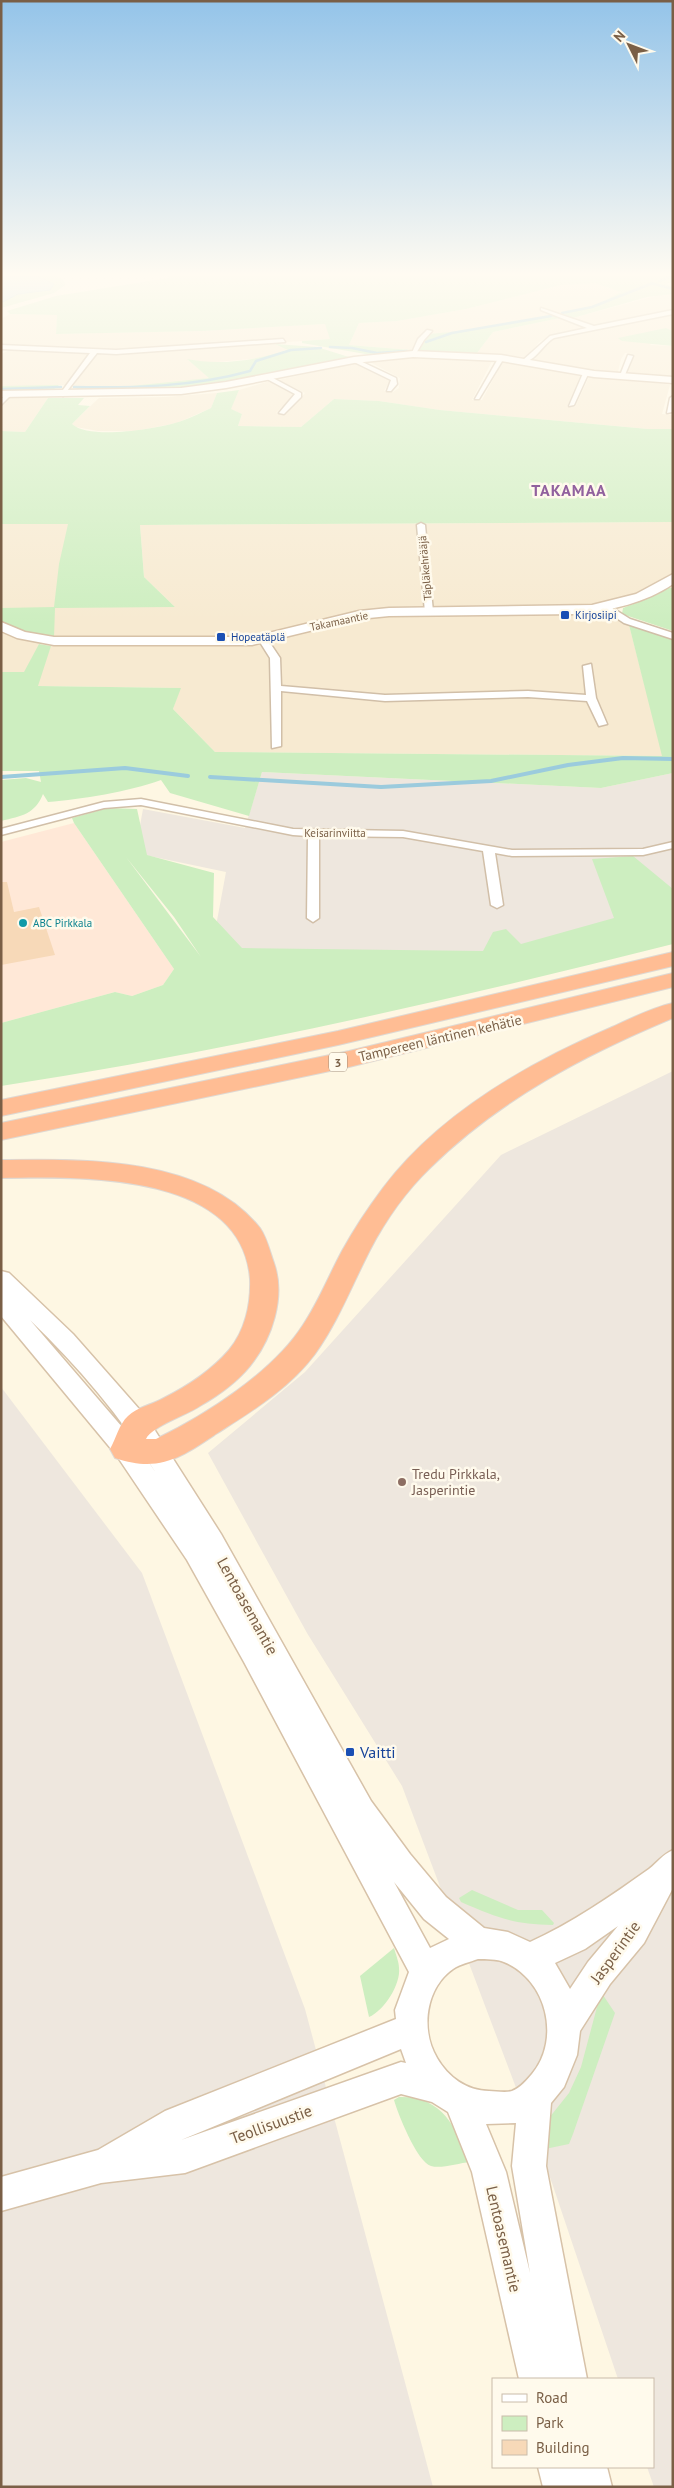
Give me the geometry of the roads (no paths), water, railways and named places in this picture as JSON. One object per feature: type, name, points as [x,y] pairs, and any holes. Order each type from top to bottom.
[{"type":"highway","name":"Tampereen läntinen kehätie","points":[[1,1108],[338,1038],[673,959]]},
{"type":"highway","name":"Tampereen läntinen kehätie","points":[[1,1132],[349,1059],[673,980]]},
{"type":"highway","points":[[1,1169],[120,1172],[179,1184],[216,1204],[245,1229],[256,1246],[261,1262],[265,1300],[253,1337],[240,1357],[226,1372],[132,1437],[158,1452],[246,1401],[285,1369],[306,1345],[330,1304],[357,1249],[381,1212],[418,1164],[442,1142],[502,1095],[539,1073],[632,1026],[673,1010]]},
{"type":"highway","points":[[1,1102],[65,1096]]},
{"type":"street","points":[[1,403],[5,395],[137,392]]},
{"type":"street","points":[[282,412],[299,396],[296,392]]},
{"type":"street","points":[[477,398],[481,392]]},
{"type":"street","points":[[571,405],[577,392]]},
{"type":"street","points":[[669,412],[673,398]]},
{"type":"street","name":"Täpläkehrääjä","points":[[421,525],[429,612]]},
{"type":"street","name":"Takamaantie","points":[[1,626],[22,635],[54,641],[220,641],[263,639],[359,615],[390,612],[579,610],[606,607],[636,599],[655,591],[673,578]]},
{"type":"street","points":[[606,607],[627,621],[673,636]]},
{"type":"street","points":[[263,639],[274,658],[276,746]]},
{"type":"street","points":[[588,666],[591,698],[602,724]]},
{"type":"street","points":[[276,688],[388,698],[440,694],[528,694],[591,698]]},
{"type":"street","name":"Keisarinviitta","points":[[1,832],[104,804],[141,802],[292,832],[403,834],[489,851],[548,854],[614,853],[643,852],[673,845]]},
{"type":"street","points":[[313,918],[314,833]]},
{"type":"street","points":[[489,851],[497,906]]},
{"type":"street","name":"Lentoasemantie","points":[[1,1280],[65,1340],[132,1437],[249,1645],[426,1972]]},
{"type":"street","name":"Lentoasemantie","points":[[1,1301],[132,1437]]},
{"type":"street","name":"Lentoasemantie","points":[[158,1452],[212,1542],[362,1810],[399,1865],[435,1908],[478,1943]]},
{"type":"street","name":"Jasperintie","points":[[528,1959],[574,1938],[667,1871]]},
{"type":"street","name":"Jasperintie","points":[[564,2026],[598,1973],[632,1932],[667,1871]]},
{"type":"street","points":[[478,1943],[496,1944],[513,1949],[528,1959],[546,1977],[559,2000],[564,2026],[561,2058],[546,2086],[535,2096],[512,2108],[486,2110],[450,2095],[422,2064],[416,2051],[411,2029],[412,2008],[416,1989],[426,1972],[440,1957],[452,1950],[478,1943]]},
{"type":"street","name":"Teollisuustie","points":[[101,2166],[177,2123],[411,2029]]},
{"type":"street","name":"Teollisuustie","points":[[1,2194],[101,2166],[185,2156],[401,2078],[450,2095]]},
{"type":"street","name":"Lentoasemantie","points":[[450,2095],[488,2172],[537,2378]]},
{"type":"street","points":[[535,2096],[530,2166],[556,2318],[569,2378]]},
{"type":"street","points":[[557,2468],[562,2487]]},
{"type":"street","points":[[588,2468],[592,2487]]},
{"type":"waterway","points":[[210,777],[381,787],[491,781],[568,765],[623,758],[673,759]]},
{"type":"waterway","points":[[1,777],[125,768],[188,776]]},
{"type":"place","name":"Kirjosiipi","points":[[565,615]]},
{"type":"place","name":"Hopeatäplä","points":[[221,637]]},
{"type":"place","name":"ABC Pirkkala","points":[[23,923]]},
{"type":"place","name":"Tredu Pirkkala, Jasperintie","points":[[402,1482]]},
{"type":"place","name":"Vaitti","points":[[350,1752]]},
{"type":"district","name":"TAKAMAA","points":[[569,490]]}]
